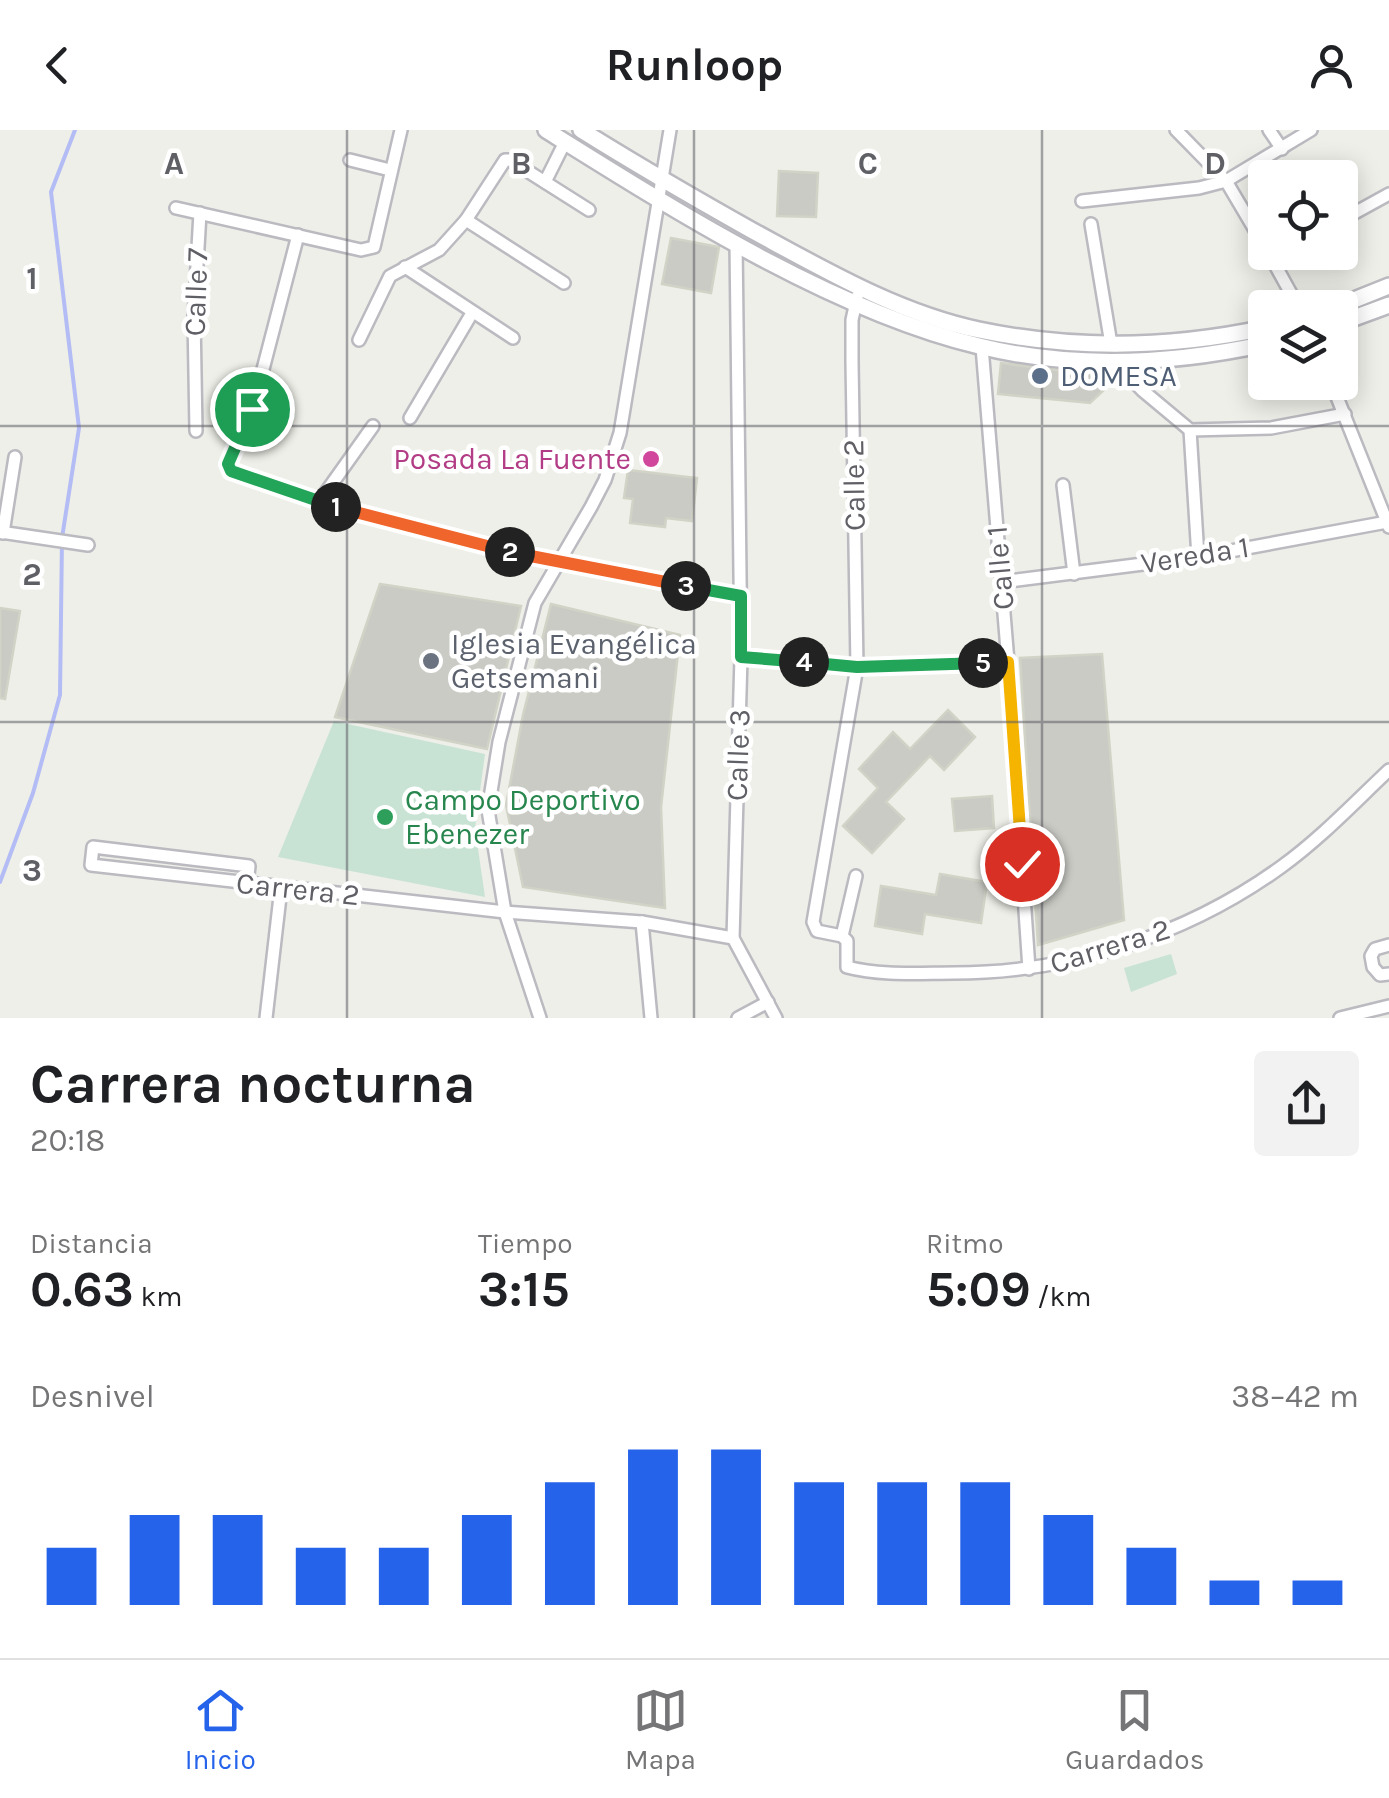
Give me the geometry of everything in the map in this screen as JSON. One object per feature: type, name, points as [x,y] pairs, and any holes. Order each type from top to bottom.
[{"type":"street","points":[[176,208],[361,250],[374,247],[401,130]]},
{"type":"street","points":[[546,130],[736,242],[855,303],[912,327],[982,347],[1115,362],[1248,347]]},
{"type":"street","points":[[581,130],[824,270],[938,319],[1037,340],[1111,344],[1192,340],[1248,331]]},
{"type":"street","points":[[540,1018],[505,912],[488,810],[499,742],[531,615],[556,562],[598,493],[620,433],[670,130]]},
{"type":"street","points":[[1176,130],[1226,181],[1248,219]]},
{"type":"street","points":[[1269,130],[1282,149]]},
{"type":"street","points":[[1082,201],[1199,188],[1226,181],[1311,130]]},
{"type":"street","points":[[544,182],[565,142]]},
{"type":"street","points":[[350,160],[390,170]]},
{"type":"street","points":[[359,340],[390,276],[432,256],[466,220],[505,160],[590,210]]},
{"type":"street","points":[[1358,211],[1389,194]]},
{"type":"street","name":"Calle 7","points":[[196,431],[194,318],[200,213]]},
{"type":"street","points":[[466,220],[564,284]]},
{"type":"street","points":[[1091,224],[1111,344]]},
{"type":"street","points":[[298,235],[256,396],[228,464],[235,474],[319,502],[556,562],[741,596]]},
{"type":"street","name":"Calle 3","points":[[733,938],[741,657],[736,242]]},
{"type":"street","points":[[406,267],[514,338]]},
{"type":"street","points":[[1358,298],[1389,286]]},
{"type":"street","name":"Calle 2","points":[[842,936],[817,931],[812,922],[857,667],[852,362],[855,303],[861,287]]},
{"type":"street","points":[[1358,317],[1389,304]]},
{"type":"street","points":[[410,418],[472,313]]},
{"type":"street","name":"Calle 1","points":[[982,347],[1029,969]]},
{"type":"street","points":[[1115,362],[1190,430],[1271,428],[1345,414]]},
{"type":"street","points":[[1339,400],[1388,525]]},
{"type":"street","points":[[319,502],[374,426]]},
{"type":"street","points":[[1190,430],[1198,556]]},
{"type":"street","points":[[15,457],[2,532],[88,544]]},
{"type":"street","points":[[1063,484],[1074,574]]},
{"type":"street","name":"Vereda 1","points":[[1001,582],[1388,525]]},
{"type":"street","points":[[741,657],[857,667],[1008,662]]},
{"type":"street","name":"Carrera 2","points":[[842,936],[849,947],[848,968],[976,974],[1029,969],[1150,938],[1203,915],[1283,865],[1389,770]]},
{"type":"street","name":"Carrera 2","points":[[91,866],[93,848],[249,866],[247,884],[505,912],[642,922],[733,938]]},
{"type":"street","points":[[842,936],[856,876]]},
{"type":"street","points":[[266,1018],[281,888]]},
{"type":"street","points":[[642,922],[651,1018]]},
{"type":"street","points":[[733,938],[776,1018]]},
{"type":"street","points":[[1389,944],[1374,949],[1371,956],[1380,975],[1389,974]]},
{"type":"street","points":[[738,1018],[768,1002]]},
{"type":"street","points":[[1340,1018],[1389,1006]]},
{"type":"green space","name":"Campo Deportivo Ebenezer","points":[[334,721],[485,754],[475,828],[485,897],[278,857]]},
{"type":"green space","points":[[1171,954],[1177,974],[1131,992],[1124,968]]},
{"type":"building","points":[[779,171],[818,173],[816,217],[777,216]]},
{"type":"building","points":[[671,238],[719,247],[711,293],[662,284]]},
{"type":"building","points":[[1001,363],[1105,376],[1105,389],[1090,403],[998,394]]},
{"type":"building","points":[[628,470],[697,478],[692,521],[666,518],[665,527],[630,523],[633,499],[624,498]]},
{"type":"building","name":"Iglesia Evangélica Getsemani","points":[[380,584],[521,606],[487,749],[335,717]]},
{"type":"building","points":[[551,604],[680,635],[661,807],[665,908],[523,887],[506,805],[523,715]]},
{"type":"building","points":[[0,608],[20,611],[5,699],[0,698]]},
{"type":"building","points":[[1102,654],[1124,920],[1038,945],[1020,658]]},
{"type":"building","points":[[948,710],[975,737],[944,770],[930,756],[886,802],[904,819],[872,853],[843,826],[878,788],[859,769],[893,732],[910,749]]},
{"type":"building","points":[[992,796],[994,828],[955,831],[952,799]]},
{"type":"building","points":[[940,874],[987,882],[981,923],[925,914],[922,934],[875,926],[881,886],[936,895]]},
{"type":"waterway","points":[[0,882],[33,793],[60,695],[62,538],[79,428],[51,192],[75,130]]},
{"type":"place","name":"DOMESA","points":[[1040,376]]},
{"type":"place","name":"Posada La Fuente","points":[[651,459]]},
{"type":"place","name":"Iglesia Evangélica Getsemani","points":[[431,661]]},
{"type":"place","name":"Campo Deportivo Ebenezer","points":[[385,817]]},
{"type":"route","points":[[252,409],[228,464],[235,474],[319,502],[476,544],[741,596],[741,657],[857,667],[1008,662],[1022,864]]}]
